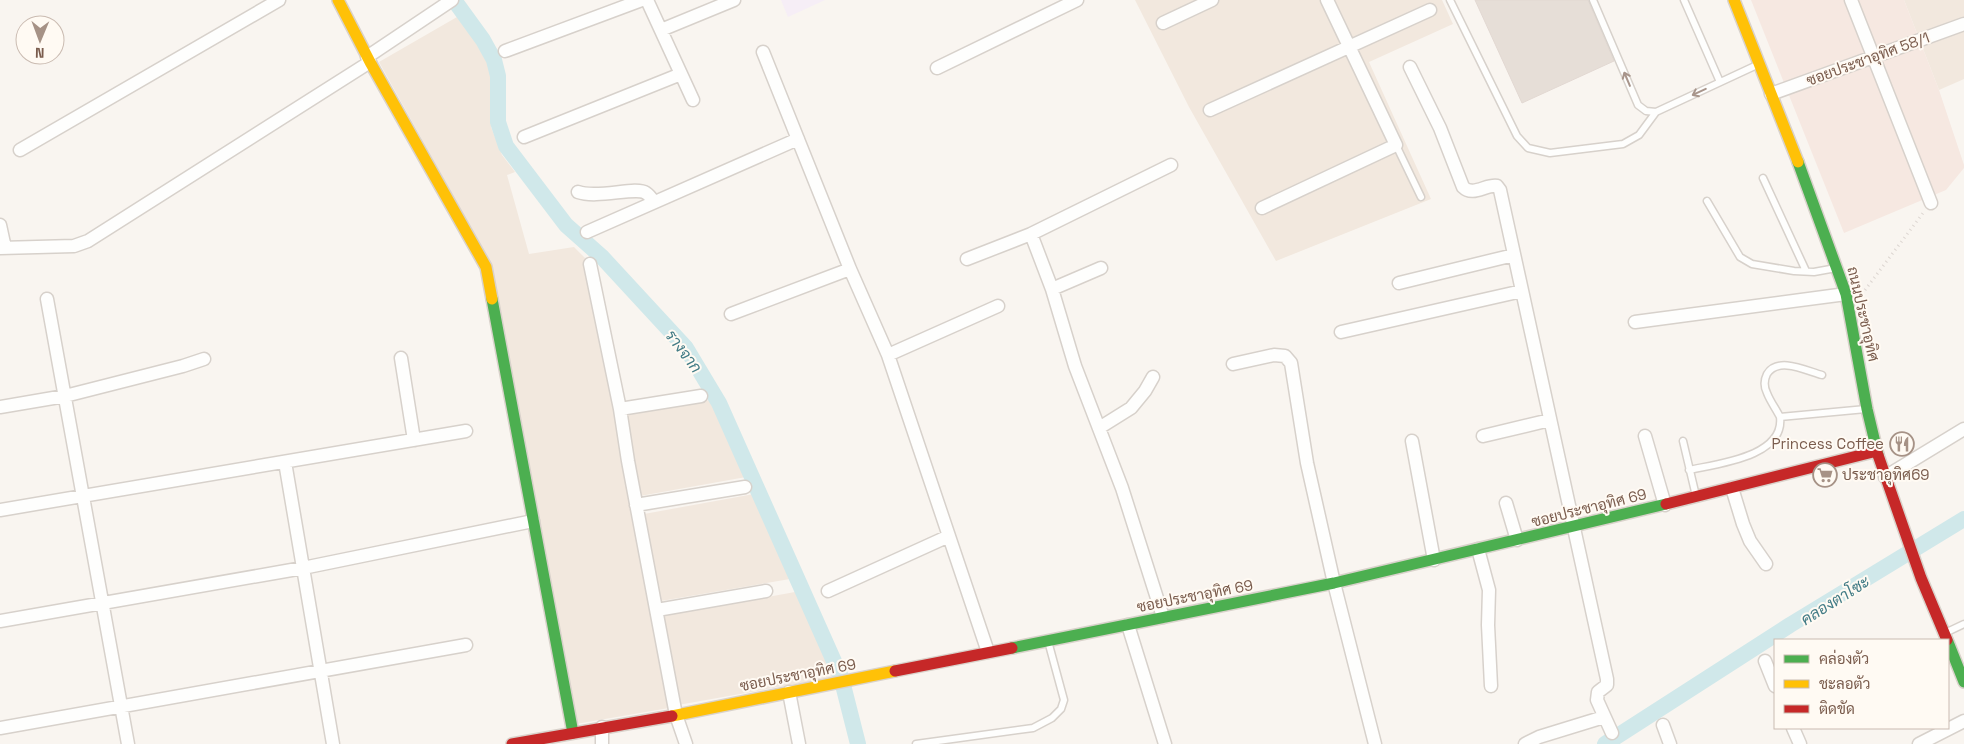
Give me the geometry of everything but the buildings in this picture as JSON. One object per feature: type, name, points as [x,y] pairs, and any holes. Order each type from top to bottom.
[{"type":"street","points":[[20,150],[279,0]]},
{"type":"street","points":[[338,0],[368,59],[486,267],[573,733]]},
{"type":"street","points":[[0,225],[2,248],[74,246],[88,241],[368,59],[452,0]]},
{"type":"street","points":[[505,51],[642,0]]},
{"type":"street","points":[[647,0],[694,100]]},
{"type":"street","points":[[661,30],[734,0]]},
{"type":"street","points":[[937,68],[1076,0]]},
{"type":"street","points":[[1163,24],[1212,0]]},
{"type":"street","points":[[1262,208],[1396,145],[1327,0]]},
{"type":"street","name":"ถนนประชาอุทิศ","points":[[1734,0],[1848,301],[1867,409],[1877,451],[1921,578],[1946,638]]},
{"type":"street","points":[[1851,0],[1872,58],[1931,202]]},
{"type":"street","points":[[1210,110],[1430,10]]},
{"type":"street","name":"ซอยประชาอุทิศ 58/1","points":[[1771,94],[1964,24]]},
{"type":"street","points":[[763,52],[850,269],[888,355],[988,652]]},
{"type":"street","points":[[1410,67],[1440,128],[1463,187],[1467,191],[1472,192],[1494,185],[1500,190],[1607,679],[1607,685],[1599,690],[1597,697],[1612,733]]},
{"type":"street","points":[[524,137],[682,74]]},
{"type":"street","points":[[587,232],[798,139]]},
{"type":"street","points":[[967,259],[1031,234],[1171,165]]},
{"type":"street","points":[[578,192],[587,195],[597,195],[645,192],[654,202]]},
{"type":"street","points":[[1031,234],[1052,289],[1075,366],[1122,488],[1163,617]]},
{"type":"street","points":[[1399,283],[1514,255]]},
{"type":"street","points":[[590,264],[620,409],[636,505],[676,715],[686,744]]},
{"type":"street","points":[[1052,289],[1101,268]]},
{"type":"street","points":[[731,314],[850,269]]},
{"type":"street","points":[[1341,332],[1522,291]]},
{"type":"street","points":[[47,299],[104,602],[128,744]]},
{"type":"street","points":[[1635,322],[1848,301]]},
{"type":"street","points":[[888,355],[998,306]]},
{"type":"street","points":[[1233,364],[1274,355],[1286,356],[1291,363],[1306,463],[1375,744]]},
{"type":"street","points":[[401,358],[414,440]]},
{"type":"street","points":[[0,407],[65,396],[204,359]]},
{"type":"street","points":[[1099,428],[1132,408],[1145,392],[1153,376]]},
{"type":"street","points":[[620,409],[701,396]]},
{"type":"street","points":[[1483,436],[1550,420]]},
{"type":"street","points":[[1885,477],[1964,429]]},
{"type":"street","points":[[0,510],[466,431]]},
{"type":"street","points":[[1645,436],[1665,505]]},
{"type":"street","points":[[1412,441],[1434,560]]},
{"type":"street","name":"ซอยประชาอุทิศ 69","points":[[512,744],[676,715],[1334,583],[1575,527],[1877,451]]},
{"type":"street","points":[[285,462],[334,744]]},
{"type":"street","points":[[636,505],[745,487]]},
{"type":"street","points":[[1732,488],[1750,541],[1766,564]]},
{"type":"street","points":[[1506,502],[1517,540]]},
{"type":"street","points":[[0,621],[303,568],[533,522]]},
{"type":"street","points":[[828,591],[949,536]]},
{"type":"street","points":[[1478,550],[1489,590],[1488,626],[1491,686]]},
{"type":"street","points":[[657,610],[766,591]]},
{"type":"street","points":[[1128,625],[1145,687],[1165,744]]},
{"type":"street","points":[[0,728],[122,708],[466,645]]},
{"type":"street","name":"ถนนประชาอุทิศ","points":[[1949,645],[1964,682]]},
{"type":"street","points":[[1764,661],[1774,684]]},
{"type":"street","points":[[789,692],[799,744]]},
{"type":"street","points":[[1525,744],[1539,737],[1604,717]]},
{"type":"street","points":[[1949,729],[1964,721]]},
{"type":"street","points":[[1662,725],[1670,744]]},
{"type":"street","points":[[602,728],[602,744]]},
{"type":"street","points":[[1793,729],[1800,744]]},
{"type":"street","points":[[1919,744],[1948,729]]},
{"type":"lane","points":[[1450,0],[1517,136],[1528,148],[1550,153],[1624,144],[1639,135],[1656,112],[1759,64]]},
{"type":"lane","points":[[1593,0],[1638,106],[1646,111],[1656,112]]},
{"type":"lane","points":[[1684,0],[1720,82]]},
{"type":"lane","points":[[1396,145],[1421,197]]},
{"type":"lane","points":[[1763,178],[1806,272]]},
{"type":"lane","points":[[1707,201],[1740,257],[1752,264],[1806,272],[1837,268]]},
{"type":"lane","points":[[1689,470],[1748,456],[1772,441],[1779,431],[1781,424],[1780,417],[1767,393],[1765,385],[1769,371],[1782,366],[1792,366],[1822,375]]},
{"type":"lane","points":[[1780,417],[1867,409]]},
{"type":"lane","points":[[1683,441],[1696,497]]},
{"type":"lane","points":[[1946,638],[1964,624]]},
{"type":"lane","points":[[916,744],[960,741],[1033,728],[1052,718],[1062,709],[1064,700],[1048,640]]},
{"type":"path","points":[[1848,301],[1862,294],[1931,202]]},
{"type":"shaded area","points":[[781,0],[825,0],[788,17]]},
{"type":"shaded area","points":[[1135,0],[1442,0],[1453,24],[1369,62],[1431,199],[1276,261],[1189,107]]},
{"type":"shaded area","points":[[1751,0],[1904,0],[1939,90],[1964,165],[1964,168],[1946,190],[1844,233]]},
{"type":"shaded area","points":[[1904,0],[1964,0],[1964,79],[1939,90]]},
{"type":"shaded area","points":[[457,17],[482,50],[490,69],[491,127],[502,155],[515,172],[507,175],[529,254],[574,247],[585,258],[669,708],[576,724],[491,264],[379,62]]},
{"type":"shaded area","points":[[710,400],[746,477],[640,496],[626,414]]},
{"type":"shaded area","points":[[754,494],[790,579],[661,601],[644,514]]},
{"type":"shaded area","points":[[795,592],[836,677],[678,705],[663,616]]},
{"type":"waterway","name":"รางจาก","points":[[454,0],[483,40],[494,60],[498,76],[498,122],[506,146],[566,225],[602,257],[686,348],[719,403],[841,677],[858,744]]},
{"type":"waterway","name":"คลองตาโซะ","points":[[1605,744],[1790,625],[1964,519]]},
{"type":"traffic: fast","points":[[1798,162],[1846,294],[1867,409],[1878,455]]},
{"type":"traffic: fast","points":[[492,299],[573,733]]},
{"type":"traffic: fast","points":[[1012,648],[1334,583],[1666,504]]},
{"type":"traffic: fast","points":[[1949,644],[1964,682]]},
{"type":"traffic: slow","points":[[338,0],[370,62],[486,267],[492,299]]},
{"type":"traffic: slow","points":[[1734,0],[1798,162]]},
{"type":"traffic: slow","points":[[672,716],[895,671]]},
{"type":"traffic: jam","points":[[1666,504],[1877,451]]},
{"type":"traffic: jam","points":[[1878,455],[1921,578],[1947,639]]},
{"type":"traffic: jam","points":[[895,671],[1012,648]]},
{"type":"traffic: jam","points":[[512,744],[672,716]]},
{"type":"place","name":"Princess Coffee","points":[[1902,444]]},
{"type":"place","name":"ประชาอุทิศ69","points":[[1825,475]]}]
